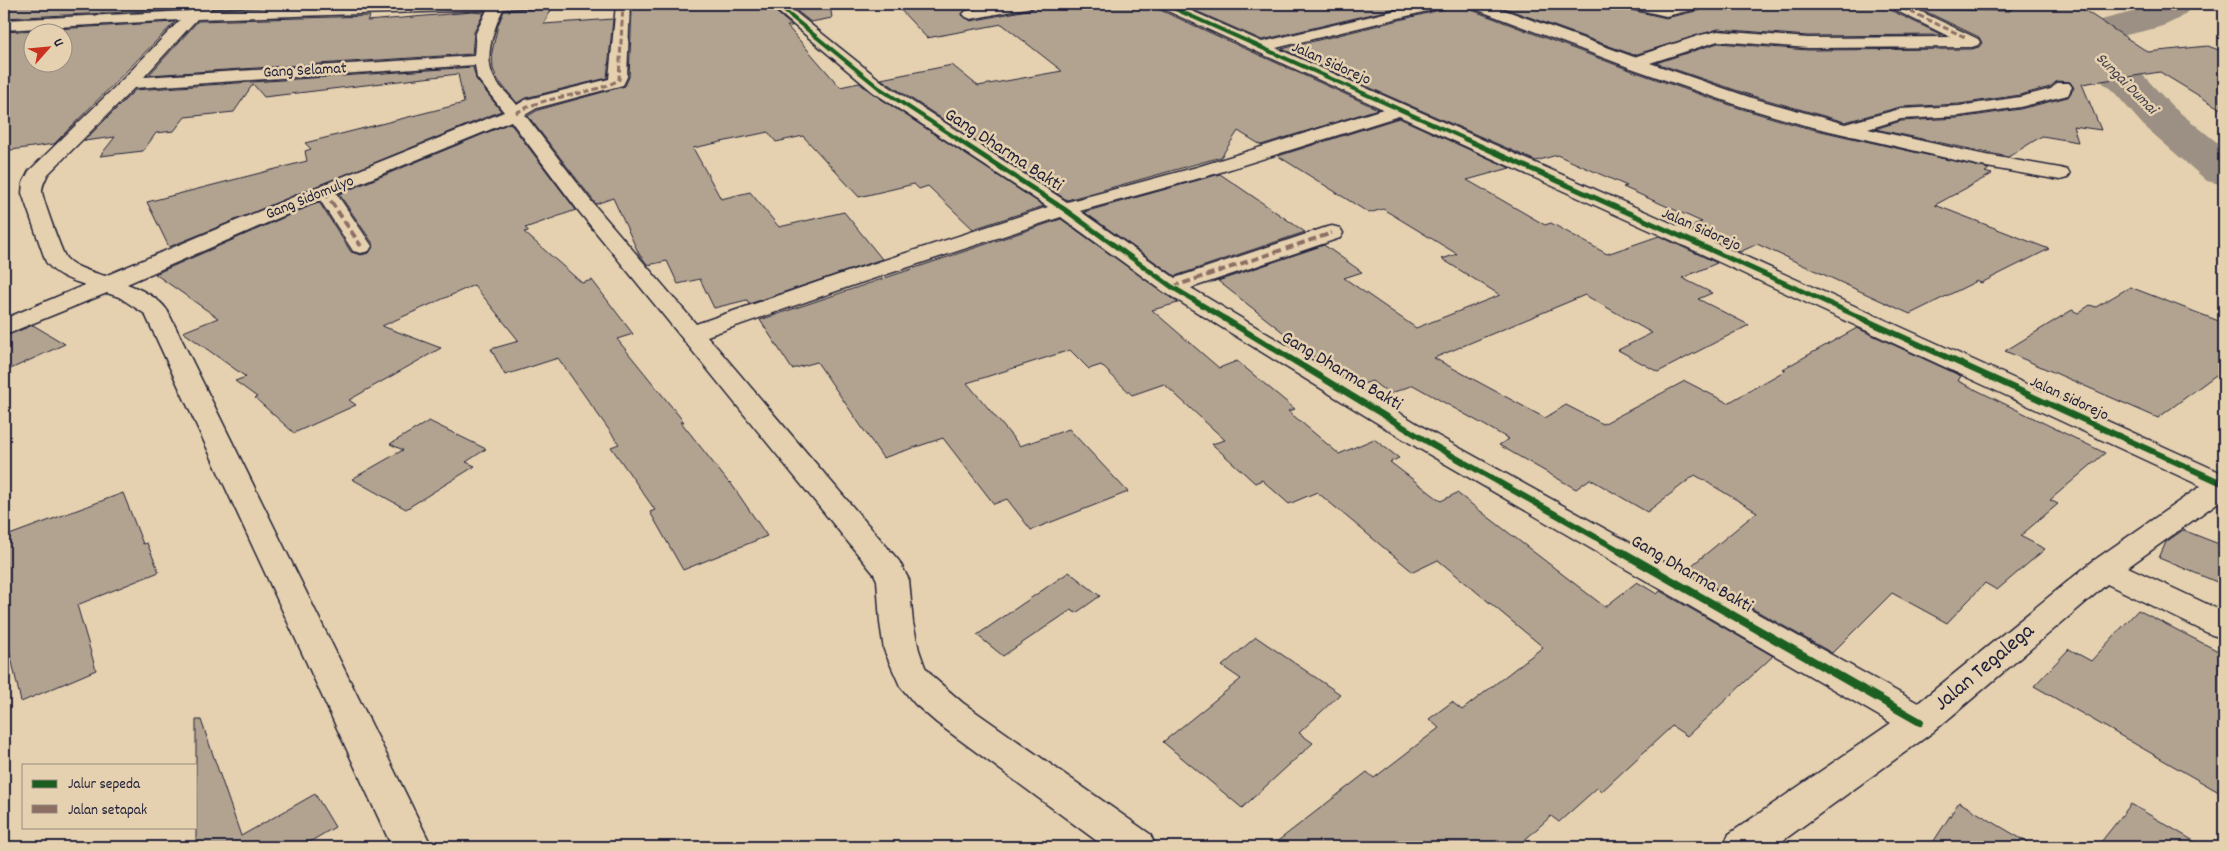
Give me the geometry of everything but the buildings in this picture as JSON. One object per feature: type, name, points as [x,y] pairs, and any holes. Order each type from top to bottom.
[{"type":"street","points":[[4,25],[200,9],[510,4]]},
{"type":"street","points":[[510,4],[484,33],[482,60],[484,78],[516,113],[584,205],[693,333],[888,569],[893,580],[902,654],[910,672],[922,688],[950,713],[1136,847]]},
{"type":"street","name":"Gang Sidomulyo","points":[[4,328],[324,191],[516,113],[531,104],[606,87],[619,80],[623,4]]},
{"type":"street","name":"Gang Dharma Bakti","points":[[776,4],[879,88],[1064,208],[1172,287],[1428,442],[1920,722]]},
{"type":"street","points":[[971,14],[1026,4]]},
{"type":"street","name":"Jalan Sidorejo","points":[[1164,4],[1708,248],[2224,485]]},
{"type":"street","points":[[1261,47],[1439,4]]},
{"type":"street","points":[[1475,4],[1634,63],[1746,102],[1810,121],[1848,128],[1981,160],[2060,174]]},
{"type":"street","points":[[1632,4],[1666,12],[1700,4]]},
{"type":"street","points":[[1634,63],[1718,36],[1808,43],[1972,42],[1894,4]]},
{"type":"street","points":[[1941,4],[2005,6],[2007,4]]},
{"type":"street","points":[[200,9],[129,83],[39,171],[33,183],[32,193],[58,262],[72,272],[127,292],[155,310],[412,847]]},
{"type":"street","name":"Gang Selamat","points":[[129,83],[482,60]]},
{"type":"street","points":[[1848,128],[1900,114],[1959,111],[2020,102],[2057,93],[2063,87]]},
{"type":"street","points":[[693,333],[1064,208],[1204,171],[1399,110]]},
{"type":"street","points":[[324,191],[361,246]]},
{"type":"street","points":[[1172,287],[1332,233]]},
{"type":"street","name":"Jalan Tegalega","points":[[1743,847],[1920,722],[2104,569],[2224,485]]},
{"type":"street","points":[[2104,569],[2224,626]]},
{"type":"waterway","name":"Sungai Dumai","points":[[2177,4],[2144,20],[2110,27],[2087,35],[2087,42],[2097,58],[2128,83],[2158,116],[2224,171]]},
{"type":"marked path","points":[[516,113],[531,104],[606,87],[619,80],[623,4]]},
{"type":"marked path","points":[[1894,4],[1967,38]]},
{"type":"marked path","points":[[324,191],[361,246]]},
{"type":"marked path","points":[[1172,287],[1332,233]]},
{"type":"cycle path","points":[[776,4],[879,88],[1064,209],[1172,287],[1428,442],[1920,722]]},
{"type":"cycle path","points":[[1164,4],[1699,244],[2224,484]]}]
